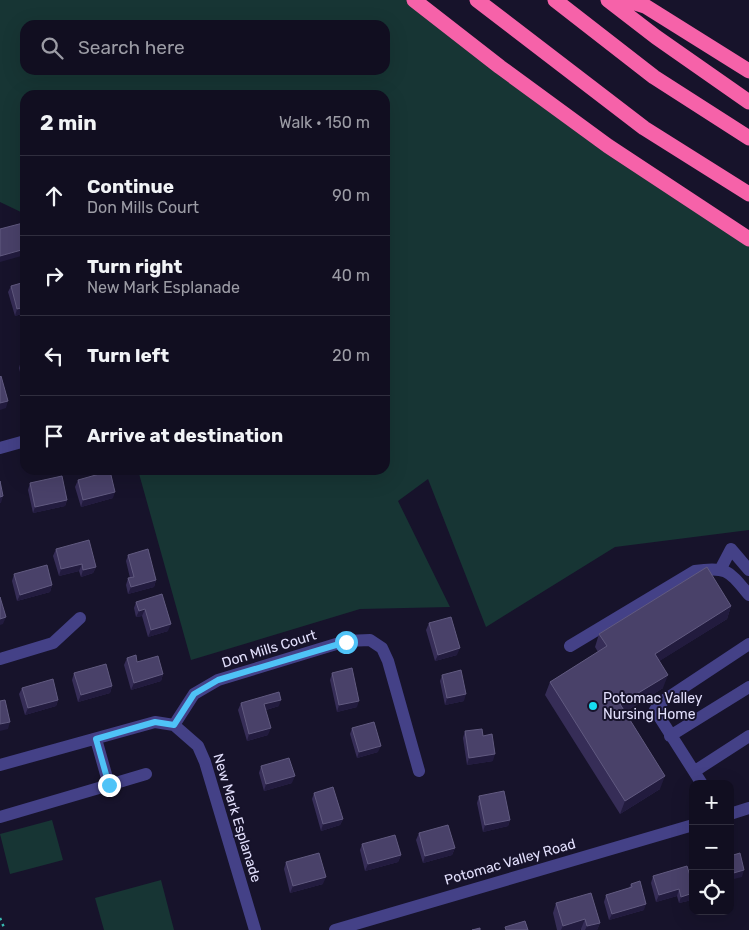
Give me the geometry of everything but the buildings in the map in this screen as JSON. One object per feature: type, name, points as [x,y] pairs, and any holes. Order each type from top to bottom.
[{"type":"highway","points":[[414,0],[500,67],[608,146],[749,239]]},
{"type":"highway","points":[[477,0],[644,128],[749,194]]},
{"type":"highway","points":[[555,0],[654,77],[749,138]]},
{"type":"highway","points":[[608,0],[656,37],[749,102]]},
{"type":"highway","points":[[626,0],[645,6],[749,71]]},
{"type":"street","points":[[0,448],[20,442]]},
{"type":"street","points":[[720,570],[730,549],[749,570]]},
{"type":"street","points":[[570,646],[695,570],[714,568],[732,574],[749,595]]},
{"type":"street","points":[[0,659],[54,644],[80,618]]},
{"type":"street","name":"Don Mills Court","points":[[174,725],[194,694],[218,680],[346,642],[370,640],[382,648],[388,660],[419,771]]},
{"type":"street","points":[[700,780],[655,710],[663,701],[749,644]]},
{"type":"street","points":[[670,736],[749,687]]},
{"type":"street","points":[[0,766],[155,722],[174,725]]},
{"type":"street","name":"New Mark Esplanade","points":[[174,725],[198,746],[205,762],[255,930]]},
{"type":"street","points":[[695,771],[749,736]]},
{"type":"street","points":[[96,739],[109,785]]},
{"type":"street","points":[[0,817],[146,774]]},
{"type":"street","points":[[734,813],[749,808]]},
{"type":"street","name":"Potomac Valley Road","points":[[335,930],[448,895],[689,826]]},
{"type":"path","points":[[0,918],[5,930]]},
{"type":"green space","points":[[0,0],[414,0],[749,239],[749,530],[615,547],[486,627],[428,479],[398,501],[450,607],[360,609],[191,660],[139,475],[390,475],[390,90],[20,90],[20,212],[0,202]]},
{"type":"green space","points":[[52,820],[63,860],[10,874],[0,834]]},
{"type":"green space","points":[[161,880],[174,930],[104,930],[95,898]]},
{"type":"place","name":"Potomac Valley Nursing Home","points":[[593,706]]},
{"type":"route","points":[[109,785],[96,739],[155,722],[174,725],[194,694],[218,680],[346,642]]}]
